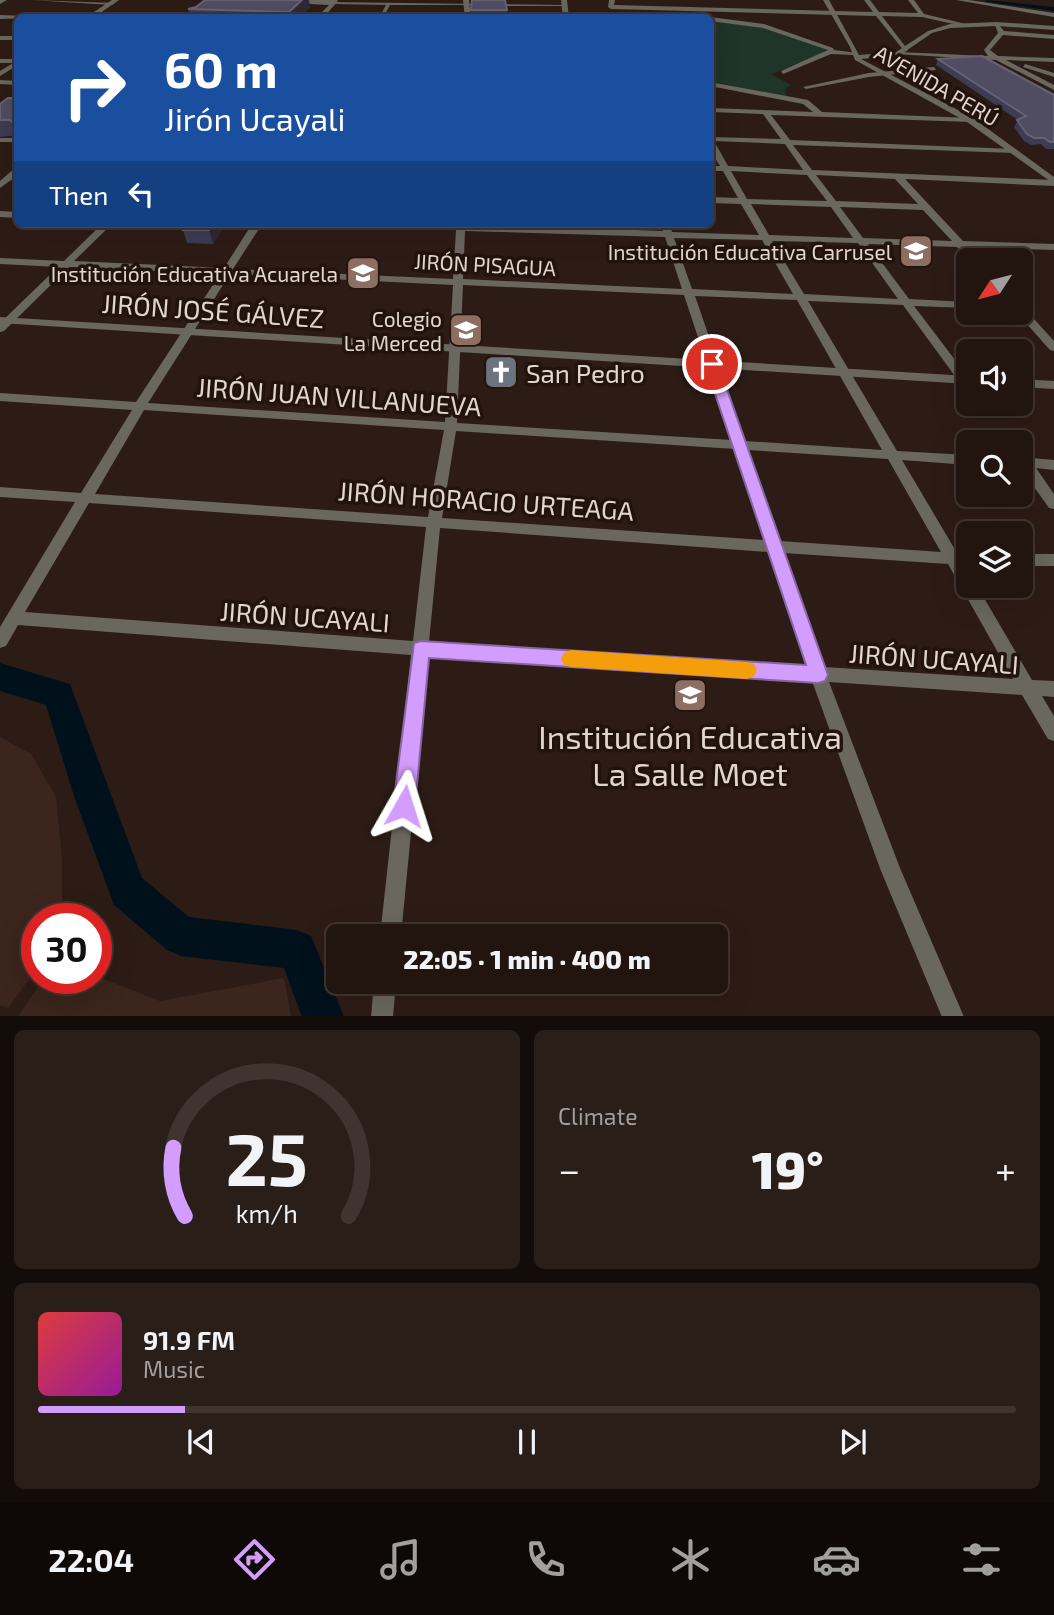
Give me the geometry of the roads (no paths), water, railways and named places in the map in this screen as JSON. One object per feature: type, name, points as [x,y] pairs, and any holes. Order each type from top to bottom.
[{"type":"street","points":[[34,0],[114,1]]},
{"type":"street","points":[[764,0],[767,10]]},
{"type":"street","name":"AVENIDA PERÚ","points":[[826,0],[854,54],[970,120],[1054,182]]},
{"type":"street","points":[[867,0],[905,50]]},
{"type":"street","points":[[911,0],[922,15]]},
{"type":"street","points":[[959,0],[1054,8]]},
{"type":"street","points":[[94,14],[114,1]]},
{"type":"street","points":[[279,1],[389,4],[564,3]]},
{"type":"street","points":[[612,3],[922,15],[967,25]]},
{"type":"street","points":[[1013,3],[1054,15]]},
{"type":"street","points":[[383,14],[389,4]]},
{"type":"street","points":[[784,10],[795,36]]},
{"type":"street","points":[[714,19],[749,23],[825,45],[831,49],[830,52]]},
{"type":"street","points":[[898,54],[930,32],[943,27],[976,25],[1054,37]]},
{"type":"street","points":[[999,29],[1054,28]]},
{"type":"street","points":[[999,29],[987,50],[1054,88]]},
{"type":"street","points":[[783,72],[830,52],[1054,60]]},
{"type":"street","points":[[999,57],[1054,75]]},
{"type":"street","points":[[806,87],[884,73],[934,69]]},
{"type":"street","points":[[714,85],[798,100],[811,105],[820,114]]},
{"type":"street","points":[[714,110],[970,120]]},
{"type":"street","points":[[765,112],[956,367]]},
{"type":"street","points":[[714,141],[1014,151]]},
{"type":"street","points":[[714,148],[1054,733]]},
{"type":"street","points":[[714,168],[1054,182]]},
{"type":"street","points":[[898,177],[965,248]]},
{"type":"street","points":[[714,200],[924,207]]},
{"type":"street","points":[[3,323],[103,228]]},
{"type":"street","points":[[2,639],[140,406],[254,228]]},
{"type":"street","points":[[391,924],[434,520],[451,426],[461,228]]},
{"type":"street","points":[[507,228],[1054,247]]},
{"type":"street","points":[[666,228],[818,675],[891,871],[953,1016]]},
{"type":"street","name":"JIRÓN PISAGUA","points":[[0,261],[956,305]]},
{"type":"street","name":"JIRÓN JOSÉ GÁLVEZ","points":[[3,323],[190,331],[956,379]]},
{"type":"street","points":[[1033,326],[1054,327]]},
{"type":"street","points":[[1033,326],[1054,348]]},
{"type":"street","points":[[1033,384],[1054,386]]},
{"type":"street","name":"JIRÓN JUAN VILLANUEVA","points":[[0,397],[956,459]]},
{"type":"street","points":[[1033,464],[1054,465]]},
{"type":"street","points":[[1033,477],[1054,505]]},
{"type":"street","name":"JIRÓN HORACIO URTEAGA","points":[[0,492],[773,544],[956,560]]},
{"type":"street","points":[[1033,560],[1054,560]]},
{"type":"street","name":"JIRÓN UCAYALI","points":[[14,618],[421,649],[1054,689]]},
{"type":"street","points":[[382,1016],[384,994]]},
{"type":"waterway","points":[[988,0],[1054,9]]},
{"type":"waterway","points":[[0,677],[59,694],[93,799],[128,891],[181,936],[297,950],[323,1016]]},
{"type":"place","name":"Institución Educativa Carrusel","points":[[916,251]]},
{"type":"place","name":"Institución Educativa Acuarela","points":[[363,273]]},
{"type":"place","name":"Colegio La Merced","points":[[466,330]]},
{"type":"place","name":"San Pedro","points":[[501,372]]},
{"type":"place","name":"Institución Educativa La Salle Moet","points":[[690,695]]}]
